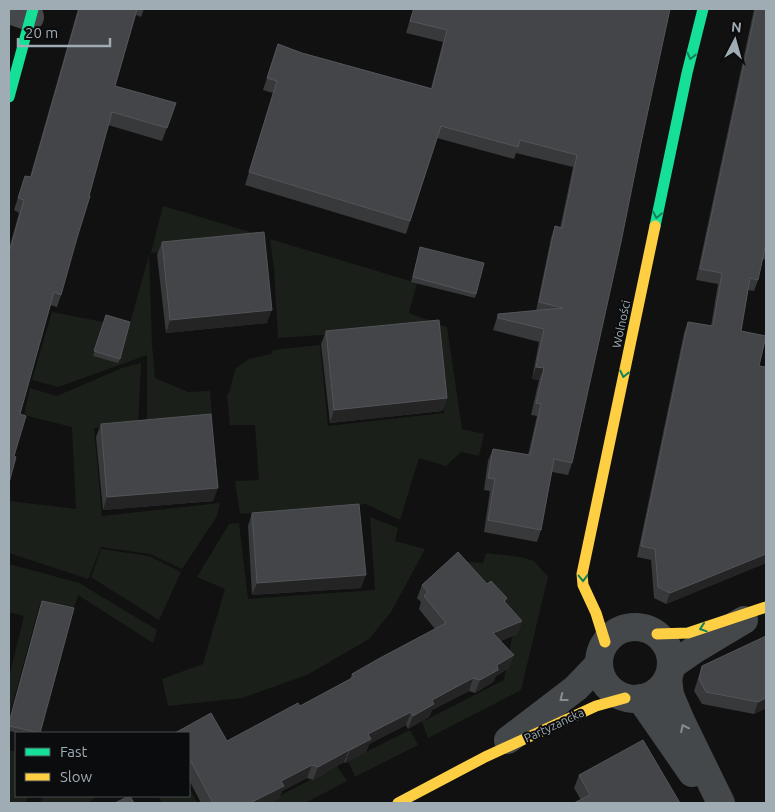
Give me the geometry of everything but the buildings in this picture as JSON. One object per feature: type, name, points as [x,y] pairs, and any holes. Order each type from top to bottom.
[{"type":"street","name":"Wolności","points":[[602,654],[596,612],[583,585],[583,568],[687,73],[703,9]]},
{"type":"street","points":[[9,97],[24,12]]},
{"type":"street","points":[[657,634],[688,633],[766,607]]},
{"type":"street","points":[[721,803],[670,695],[669,672],[670,654],[665,643],[657,634],[635,626],[624,628],[613,634],[602,654],[601,676],[606,685],[615,693],[632,698],[651,695],[661,688],[669,672],[708,642],[766,607]]},
{"type":"street","name":"Partyzancka","points":[[485,757],[576,688],[602,654]]},
{"type":"street","points":[[632,698],[713,803]]},
{"type":"street","name":"Partyzancka","points":[[398,803],[485,757],[596,706],[632,698]]},
{"type":"shaded area","points":[[163,206],[260,235],[268,239],[151,253]]},
{"type":"shaded area","points":[[270,239],[417,283],[409,313],[447,327],[462,429],[484,434],[479,456],[461,452],[446,466],[419,458],[400,520],[366,504],[240,514],[235,481],[259,480],[255,425],[230,425],[227,395],[235,369],[249,359],[271,354],[273,350],[320,345],[328,426],[444,413],[434,327],[278,338],[274,269]]},
{"type":"shaded area","points":[[149,255],[155,378],[188,392],[210,391],[212,416],[147,420],[147,355],[58,387],[32,380],[52,312],[129,327]]},
{"type":"shaded area","points":[[141,363],[138,424],[94,428],[102,516],[220,503],[217,516],[182,569],[150,554],[101,547],[88,579],[9,553],[9,501],[76,509],[72,427],[24,415],[30,388],[57,396],[122,368]]},
{"type":"shaded area","points":[[370,517],[398,528],[395,541],[425,549],[391,612],[369,639],[307,675],[242,698],[168,706],[162,679],[203,664],[225,589],[197,577],[229,524],[239,523],[248,599],[375,590]]},
{"type":"shaded area","points":[[101,549],[149,556],[181,572],[159,620],[91,577]]},
{"type":"shaded area","points":[[486,553],[520,557],[534,561],[548,577],[521,690],[428,738],[422,722],[504,680],[516,617],[504,601],[462,563],[465,561],[483,563]]},
{"type":"shaded area","points":[[9,564],[79,583],[157,630],[153,643],[78,595],[73,611],[40,603],[9,717],[9,677],[24,616],[9,612]]},
{"type":"shaded area","points":[[410,730],[418,745],[355,777],[348,761]]},
{"type":"shaded area","points":[[9,750],[15,752],[15,797],[28,797],[25,803],[13,803],[9,800]]},
{"type":"shaded area","points":[[337,766],[347,781],[305,803],[266,803]]},
{"type":"shaded area","points":[[190,789],[197,803],[162,803],[159,797],[190,797]]},
{"type":"shaded area","points":[[43,797],[96,797],[88,803],[40,803]]},
{"type":"traffic: fast","points":[[9,97],[33,9]]},
{"type":"traffic: fast","points":[[655,226],[687,73],[703,9]]},
{"type":"traffic: slow","points":[[605,642],[596,613],[583,585],[582,574],[655,226]]},
{"type":"traffic: slow","points":[[657,634],[688,633],[766,607]]},
{"type":"traffic: slow","points":[[398,803],[485,757],[596,706],[625,698]]}]
